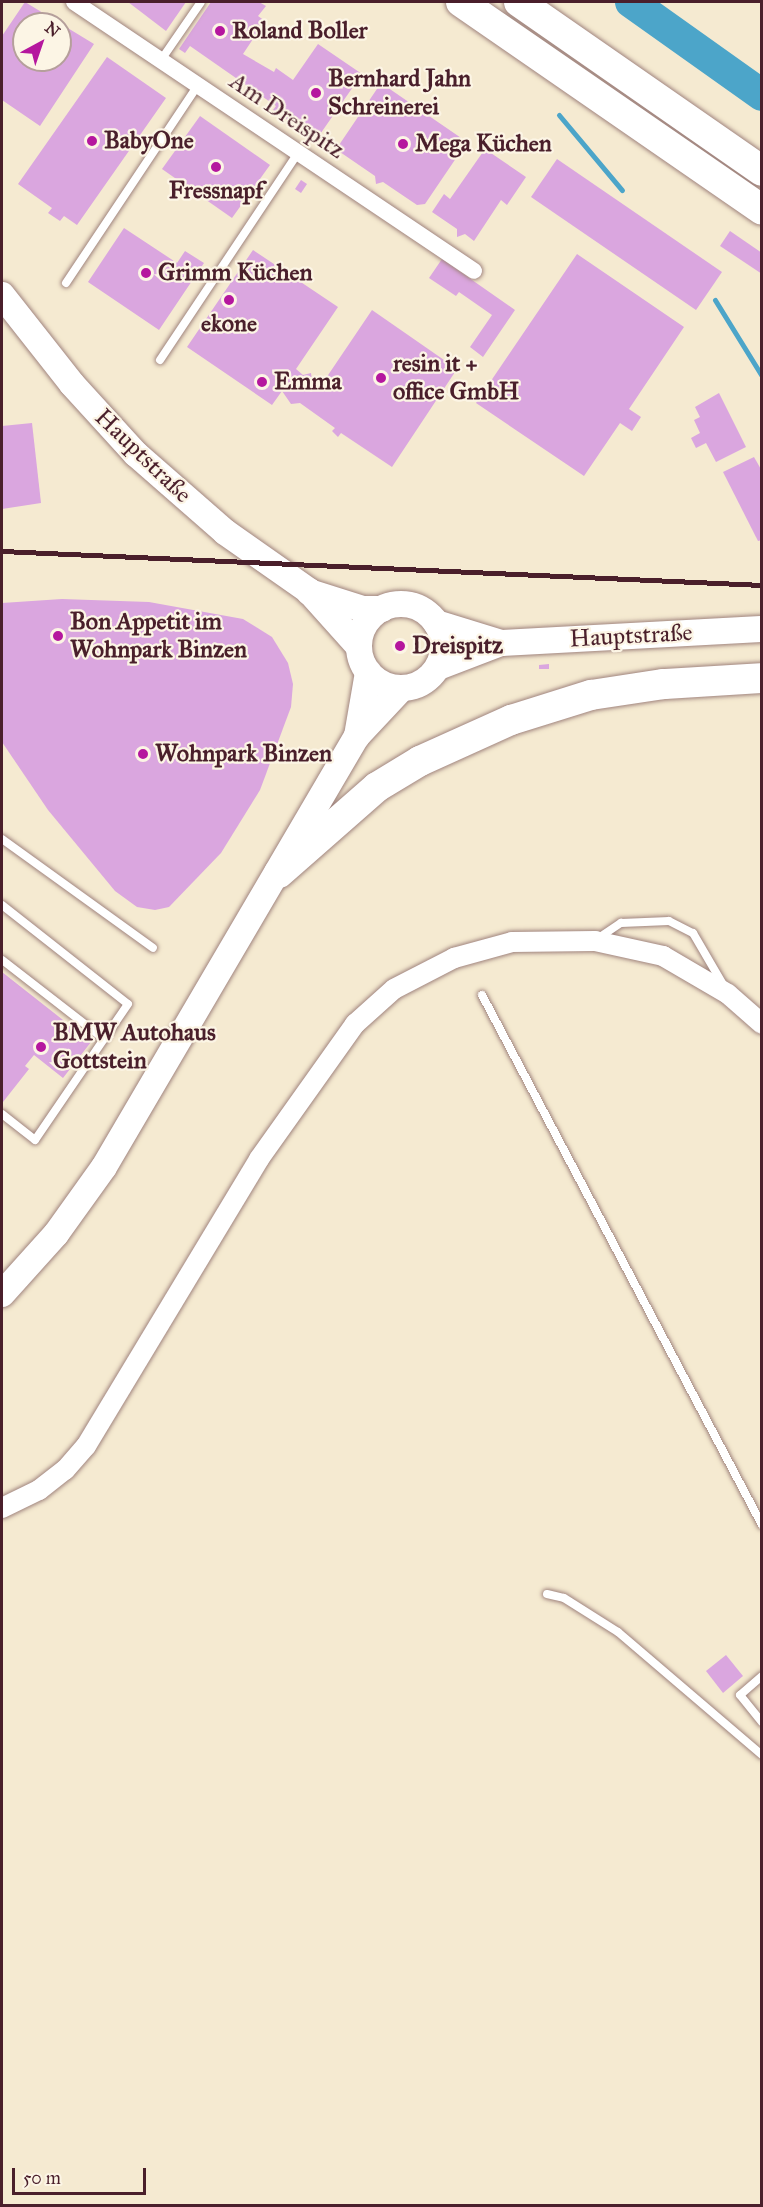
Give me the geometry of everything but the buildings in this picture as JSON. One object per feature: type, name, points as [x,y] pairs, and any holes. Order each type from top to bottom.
[{"type":"highway","points":[[461,2],[762,210]]},
{"type":"highway","points":[[519,2],[762,171]]},
{"type":"highway","points":[[279,873],[377,787],[420,761],[493,727],[591,695],[664,684],[762,678]]},
{"type":"main road","name":"Hauptstraße","points":[[2,295],[72,384],[136,454],[225,532],[309,591],[359,647],[368,672]]},
{"type":"main road","name":"Hauptstraße","points":[[309,591],[363,609],[408,605],[424,611],[436,623],[501,643]]},
{"type":"main road","points":[[359,647],[363,629],[382,609]]},
{"type":"main road","points":[[436,623],[443,645],[438,667]]},
{"type":"main road","name":"Hauptstraße","points":[[402,688],[426,680],[438,667],[501,643],[762,629]]},
{"type":"main road","points":[[357,736],[368,672],[383,684],[402,688]]},
{"type":"main road","points":[[2,1294],[56,1234],[104,1167],[279,873],[357,736],[402,688]]},
{"type":"street","name":"Am Dreispitz","points":[[74,2],[474,271]]},
{"type":"street","points":[[2,1508],[39,1490],[65,1470],[86,1446],[259,1159],[355,1024],[394,989],[454,958],[512,942],[595,941],[663,956],[728,994],[762,1024]]},
{"type":"lane","points":[[161,60],[201,2]]},
{"type":"lane","points":[[66,283],[198,85]]},
{"type":"lane","points":[[160,360],[298,153]]},
{"type":"lane","points":[[2,839],[153,948]]},
{"type":"lane","points":[[2,905],[128,1004],[35,1140],[2,1114]]},
{"type":"lane","points":[[595,941],[621,923],[669,921],[693,933],[728,994]]},
{"type":"lane","points":[[2,960],[104,1040]]},
{"type":"lane","points":[[482,995],[762,1525]]},
{"type":"lane","points":[[547,1594],[564,1598],[618,1632],[762,1755]]},
{"type":"lane","points":[[762,1676],[740,1695],[762,1722]]},
{"type":"waterway","points":[[631,2],[762,95]]},
{"type":"waterway","points":[[559,115],[622,190]]},
{"type":"waterway","points":[[715,300],[762,376]]},
{"type":"railway","points":[[2,551],[762,585]]},
{"type":"place","name":"Roland Boller","points":[[220,31]]},
{"type":"place","name":"Bernhard Jahn Schreinerei","points":[[316,93]]},
{"type":"place","name":"BabyOne","points":[[92,141]]},
{"type":"place","name":"Mega Küchen","points":[[403,144]]},
{"type":"place","name":"Fressnapf","points":[[216,167]]},
{"type":"place","name":"Grimm Küchen","points":[[146,273]]},
{"type":"place","name":"ekone","points":[[229,300]]},
{"type":"place","name":"resin it + office GmbH","points":[[381,378]]},
{"type":"place","name":"Emma","points":[[262,382]]},
{"type":"place","name":"Bon Appetit im Wohnpark Binzen","points":[[58,636]]},
{"type":"place","name":"Dreispitz","points":[[400,646]]},
{"type":"place","name":"Wohnpark Binzen","points":[[143,754]]},
{"type":"place","name":"BMW Autohaus Gottstein","points":[[41,1047]]}]
